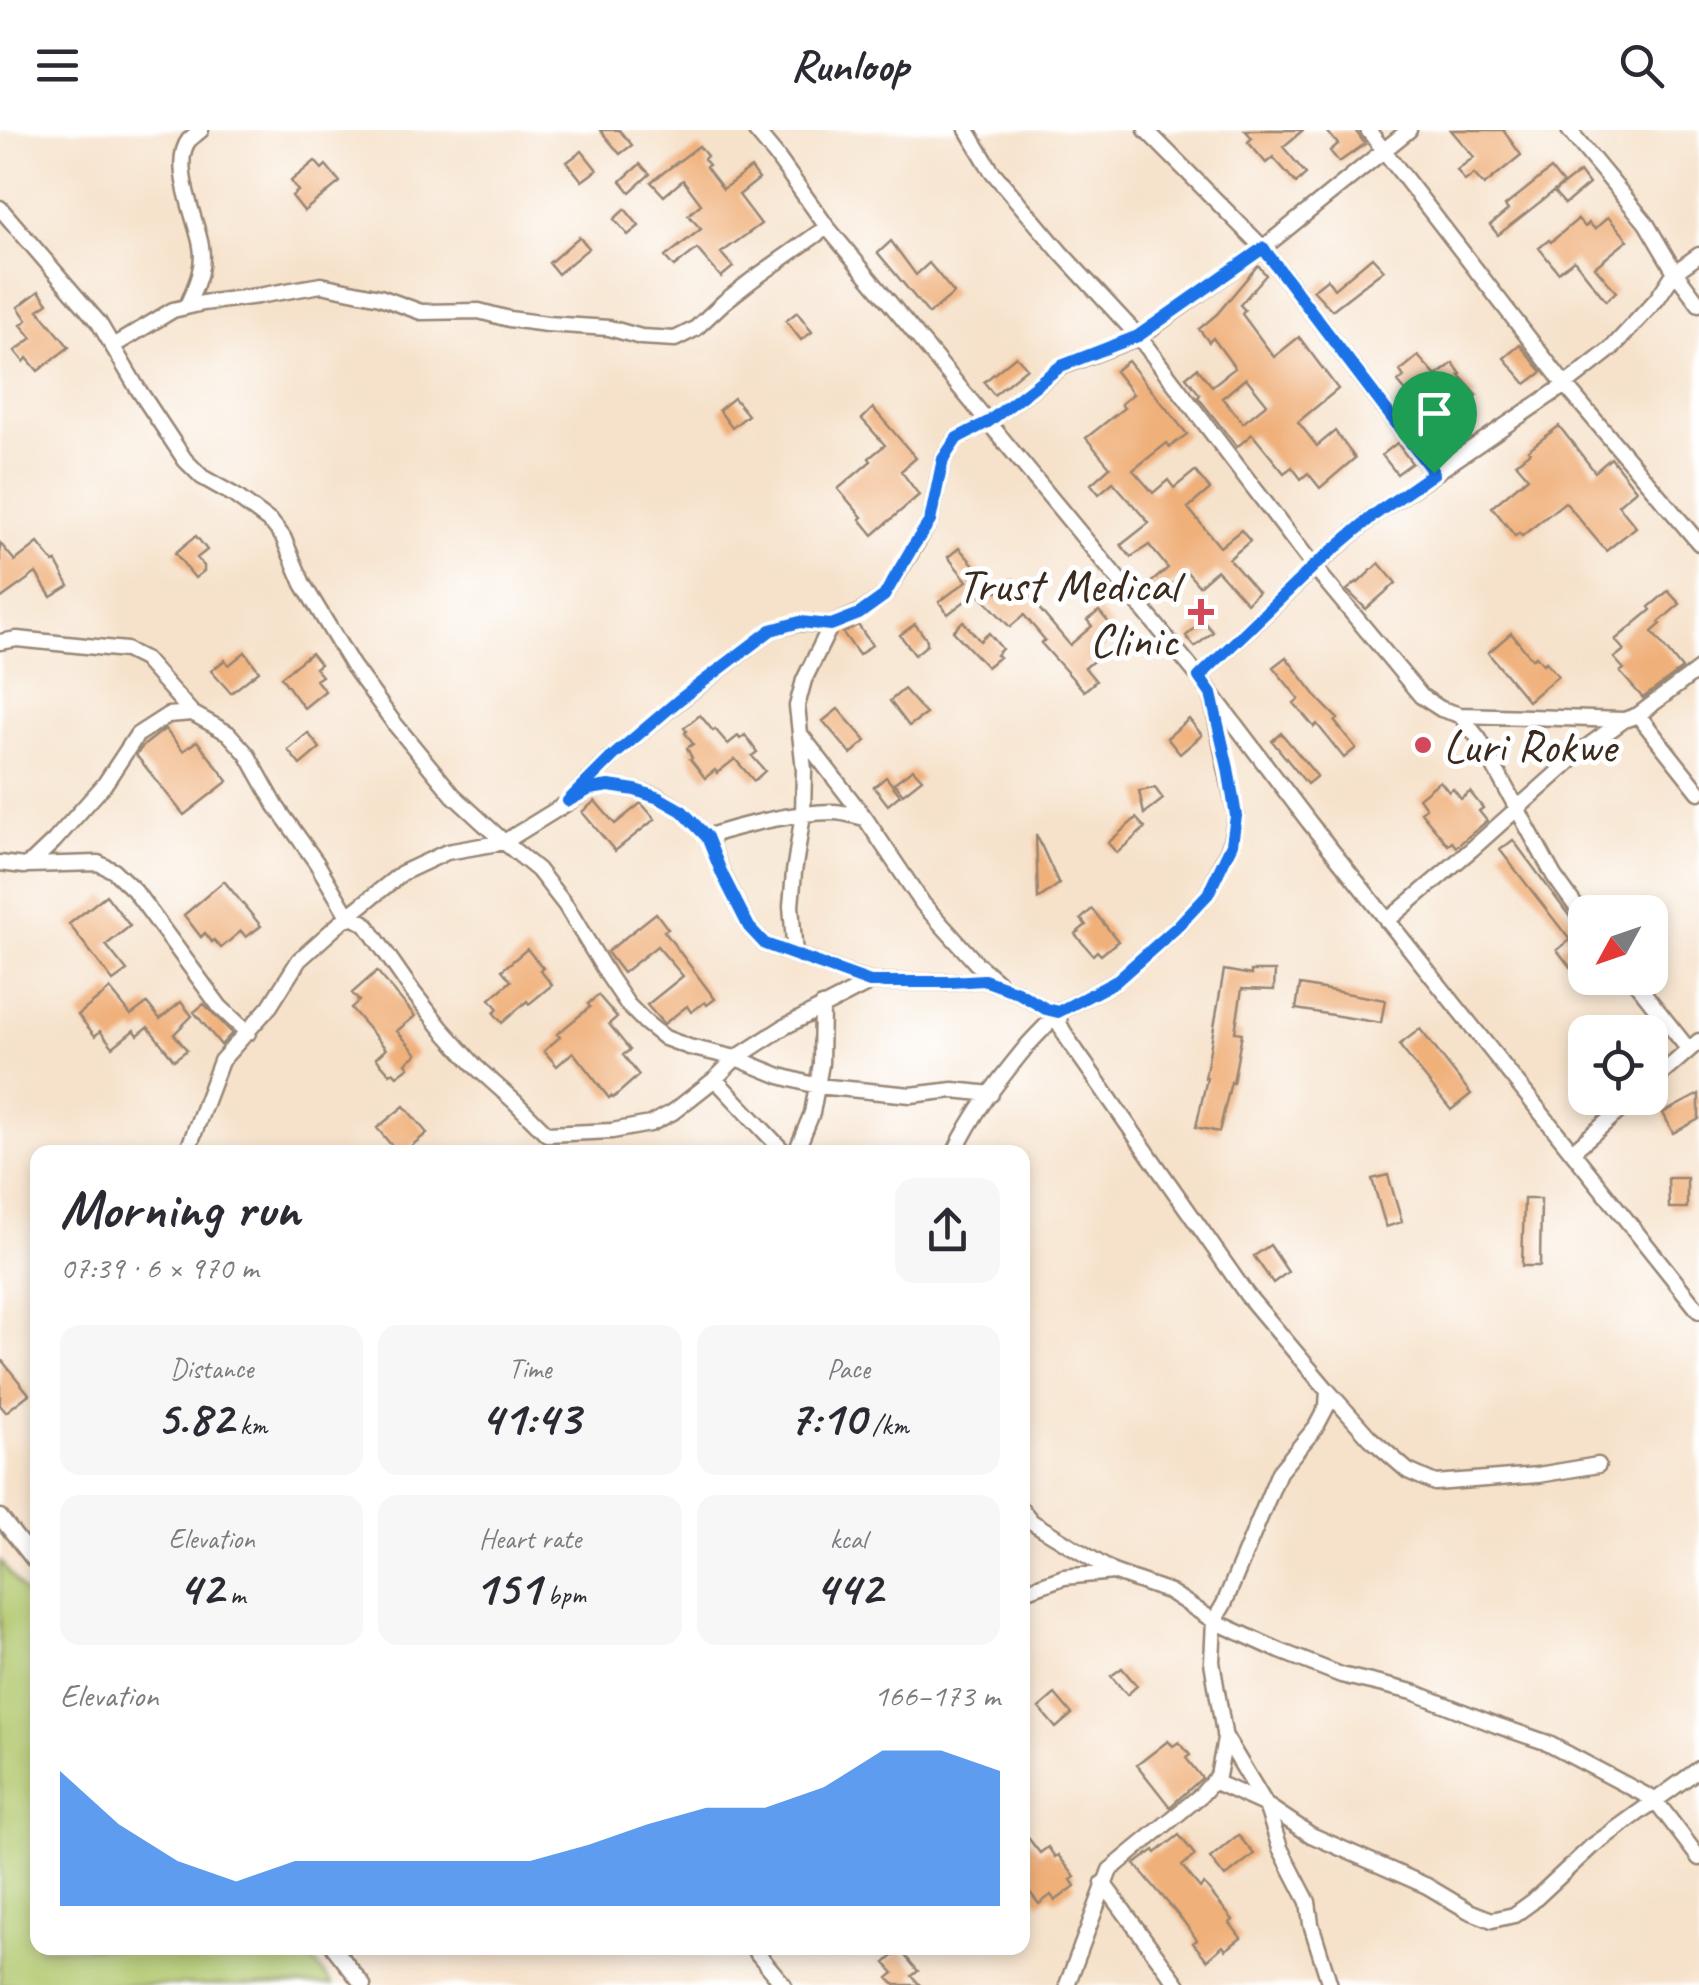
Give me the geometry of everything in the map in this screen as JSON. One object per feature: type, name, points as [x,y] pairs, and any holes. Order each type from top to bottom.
[{"type":"street","points":[[187,306],[200,276],[202,248],[185,193],[184,149],[200,130]]},
{"type":"street","points":[[755,130],[827,227],[1199,677],[1387,921],[1699,1311]]},
{"type":"street","points":[[967,130],[991,170],[1138,336],[1314,566],[1421,696],[1460,715],[1631,717],[1699,792]]},
{"type":"street","points":[[1146,130],[1263,248],[1434,473]]},
{"type":"street","points":[[1368,130],[1565,386],[1699,542]]},
{"type":"street","points":[[568,801],[613,756],[771,630],[800,622],[831,625],[859,614],[884,596],[930,521],[943,459],[957,438],[988,422],[1061,366],[1138,336],[1263,248],[1408,130]]},
{"type":"street","points":[[1570,130],[1646,223],[1699,304]]},
{"type":"street","points":[[0,208],[99,323],[186,460],[202,477],[272,523],[284,538],[302,584],[384,708],[453,794],[538,870],[566,906],[628,1005],[646,1023],[665,1038],[690,1048],[736,1058],[817,1086],[911,1095],[953,1090],[991,1094]]},
{"type":"street","points":[[113,346],[172,310],[321,284],[421,312],[479,311],[546,324],[609,328],[641,338],[674,339],[695,329],[752,280],[827,227]]},
{"type":"street","points":[[1199,677],[1314,566],[1374,515],[1565,386],[1611,348],[1657,300],[1675,272],[1699,255]]},
{"type":"street","points":[[796,955],[791,906],[803,814],[804,770],[797,706],[800,691],[831,625]]},
{"type":"street","points":[[0,642],[17,638],[126,650],[144,659],[192,714],[228,733],[246,754],[348,916],[365,924],[442,1030],[547,1134],[552,1145]]},
{"type":"street","points":[[1387,921],[1584,748],[1699,669]]},
{"type":"street","points":[[958,1145],[967,1126],[1028,1044],[1058,1012],[1115,982],[1208,894],[1232,844],[1236,816],[1211,694]]},
{"type":"street","points":[[24,866],[90,802],[137,735],[168,715],[192,714]]},
{"type":"street","points":[[1460,715],[1484,748],[1568,895]]},
{"type":"street","points":[[801,735],[865,818],[923,904],[1003,987]]},
{"type":"street","points":[[190,1145],[221,1062],[270,1006],[300,960],[348,916],[402,873],[447,852],[504,842],[590,789],[609,786],[659,798],[682,811],[707,837],[749,927],[765,944],[870,982],[984,980],[1058,1012]]},
{"type":"street","points":[[707,837],[803,814],[837,812],[865,818]]},
{"type":"street","points":[[0,863],[98,863],[114,871],[134,890],[220,1007],[248,1033]]},
{"type":"street","points":[[547,1134],[612,1131],[650,1124],[673,1112],[736,1058],[784,1027],[870,982]]},
{"type":"street","points":[[1648,995],[1694,1046],[1668,1068]]},
{"type":"street","points":[[799,1145],[812,1114],[821,1064],[822,1006]]},
{"type":"street","points":[[1058,1012],[1067,1038],[1247,1296],[1370,1438],[1408,1472],[1435,1483],[1598,1465]]},
{"type":"street","points":[[716,1079],[777,1145]]},
{"type":"street","points":[[1572,1152],[1614,1115]]},
{"type":"street","points":[[1067,1985],[1110,1870],[1201,1796],[1218,1776],[1224,1735],[1212,1662],[1214,1621],[1279,1472],[1316,1427],[1327,1406],[1328,1390]]},
{"type":"street","points":[[0,1517],[30,1555]]},
{"type":"street","points":[[1030,1520],[1113,1572],[1170,1592],[1214,1621],[1342,1675],[1413,1692],[1545,1742],[1655,1800],[1699,1858]]},
{"type":"street","points":[[1030,1589],[1064,1577],[1113,1572]]},
{"type":"street","points":[[1224,1735],[1266,1806],[1280,1848],[1308,1902],[1330,1985]]},
{"type":"street","points":[[1213,1781],[1266,1806],[1311,1836],[1427,1886],[1492,1920],[1514,1914],[1532,1902],[1591,1848],[1699,1768]]},
{"type":"street","points":[[1103,1884],[1178,1985]]},
{"type":"street","points":[[339,1955],[363,1985]]},
{"type":"street","points":[[760,1955],[784,1985]]},
{"type":"green space","points":[[0,1561],[30,1600],[30,1955],[309,1955],[333,1985],[0,1985]]},
{"type":"building","points":[[600,130],[619,130],[632,145],[620,154]]},
{"type":"building","points":[[1245,130],[1303,130],[1283,147],[1306,174],[1296,183],[1273,157],[1266,163],[1248,142],[1252,138]]},
{"type":"building","points":[[1326,130],[1355,130],[1365,144],[1339,162],[1330,151],[1338,144]]},
{"type":"building","points":[[1451,130],[1503,130],[1521,155],[1484,185],[1474,174],[1465,181],[1457,170],[1474,157]]},
{"type":"building","points":[[699,146],[707,156],[706,167],[723,189],[751,168],[759,179],[739,195],[761,224],[721,253],[733,267],[721,277],[697,249],[674,267],[665,257],[701,229],[688,215],[701,204],[683,180],[664,196],[651,182]]},
{"type":"building","points":[[582,151],[597,170],[582,181],[567,162]]},
{"type":"building","points":[[315,161],[322,169],[326,165],[340,182],[304,211],[292,196],[298,191],[291,181]]},
{"type":"building","points":[[640,164],[650,174],[630,192],[621,181]]},
{"type":"building","points":[[1551,169],[1563,184],[1498,235],[1490,225],[1508,210],[1505,206]]},
{"type":"building","points":[[1580,172],[1589,184],[1565,204],[1554,192]]},
{"type":"building","points":[[625,209],[639,226],[628,235],[614,219]]},
{"type":"building","points":[[1608,217],[1628,240],[1595,267],[1616,292],[1606,301],[1574,260],[1558,272],[1539,248],[1578,219],[1585,227],[1589,223],[1595,229]]},
{"type":"building","points":[[579,237],[589,248],[558,274],[549,263]]},
{"type":"building","points":[[891,241],[916,275],[929,263],[954,293],[929,314],[878,253]]},
{"type":"building","points":[[1372,257],[1384,270],[1332,310],[1313,290],[1327,279],[1334,289]]},
{"type":"building","points":[[1258,265],[1266,275],[1240,305],[1245,310],[1242,314],[1274,357],[1299,337],[1338,389],[1298,422],[1317,446],[1335,431],[1355,458],[1320,488],[1308,473],[1301,479],[1292,467],[1284,473],[1252,434],[1237,447],[1186,377],[1197,368],[1212,386],[1235,368],[1213,338],[1209,342],[1199,329],[1217,314]],"holes":[[[1246,378],[1267,404],[1243,423],[1222,398]]]},
{"type":"building","points":[[39,291],[48,303],[38,310],[69,347],[38,371],[15,351],[32,338],[21,325],[27,320],[18,307]]},
{"type":"building","points":[[797,312],[812,332],[801,340],[786,321]]},
{"type":"building","points":[[1520,345],[1542,372],[1526,384],[1504,358]]},
{"type":"building","points":[[1016,356],[1027,368],[994,395],[984,382]]},
{"type":"building","points":[[1418,356],[1436,376],[1453,363],[1477,395],[1427,437],[1401,400],[1408,394],[1398,382],[1404,377],[1400,371]]},
{"type":"building","points":[[1128,361],[1187,434],[1170,447],[1167,443],[1133,470],[1153,493],[1168,480],[1174,488],[1195,471],[1210,489],[1188,508],[1220,547],[1241,530],[1250,541],[1229,559],[1258,592],[1247,603],[1217,570],[1199,586],[1187,572],[1158,596],[1148,585],[1168,568],[1149,545],[1131,557],[1121,545],[1149,523],[1113,482],[1099,494],[1091,484],[1110,467],[1086,438],[1124,408],[1121,404],[1133,394],[1115,371]]},
{"type":"building","points":[[734,398],[748,415],[732,428],[719,410]]},
{"type":"building","points":[[873,408],[916,458],[901,471],[919,495],[873,535],[838,489],[885,445],[862,419]]},
{"type":"building","points":[[1559,426],[1595,472],[1611,458],[1636,490],[1618,505],[1636,527],[1606,551],[1565,502],[1522,536],[1515,536],[1492,507],[1528,477],[1516,463]]},
{"type":"building","points":[[1397,443],[1412,463],[1397,474],[1382,455]]},
{"type":"building","points":[[196,536],[207,550],[197,558],[204,571],[195,578],[175,553]]},
{"type":"building","points":[[0,543],[15,561],[38,543],[56,562],[69,586],[51,597],[36,573],[0,599]]},
{"type":"building","points":[[959,548],[998,592],[1014,579],[1070,645],[1092,626],[1087,620],[1099,611],[1115,630],[1092,649],[1099,656],[1085,668],[1096,681],[1084,691],[1041,643],[1045,640],[1024,615],[1010,627],[977,592],[948,614],[939,602],[967,581],[948,557]]},
{"type":"building","points":[[1379,563],[1396,583],[1366,609],[1347,590]]},
{"type":"building","points":[[1668,591],[1680,604],[1652,632],[1682,669],[1643,698],[1620,672],[1624,669],[1614,658],[1624,650],[1615,640]]},
{"type":"building","points":[[963,621],[980,641],[989,633],[1002,649],[987,667],[953,631]]},
{"type":"building","points":[[1203,621],[1213,632],[1195,647],[1186,636]]},
{"type":"building","points":[[915,624],[927,645],[915,655],[900,635]]},
{"type":"building","points":[[858,625],[872,645],[859,655],[843,633]]},
{"type":"building","points":[[1511,633],[1532,659],[1536,656],[1543,664],[1546,662],[1558,676],[1528,701],[1488,653]]},
{"type":"building","points":[[245,652],[259,671],[231,693],[211,671],[225,660],[229,665]]},
{"type":"building","points":[[311,653],[320,664],[315,668],[322,676],[316,680],[325,691],[304,708],[281,677]]},
{"type":"building","points":[[1286,657],[1338,719],[1335,722],[1356,748],[1344,758],[1294,703],[1299,699],[1273,667]]},
{"type":"building","points":[[904,689],[926,714],[909,726],[890,701]]},
{"type":"building","points":[[838,709],[866,741],[851,754],[823,721]]},
{"type":"building","points":[[700,715],[728,744],[745,735],[757,752],[752,756],[765,771],[754,781],[735,759],[705,778],[690,759],[687,748],[693,744],[684,728]]},
{"type":"building","points":[[1189,719],[1202,735],[1180,754],[1167,738]]},
{"type":"building","points":[[165,729],[183,751],[197,741],[228,781],[184,815],[136,755]]},
{"type":"building","points":[[308,733],[320,748],[300,765],[288,750]]},
{"type":"building","points":[[1281,733],[1317,776],[1307,784],[1272,741]]},
{"type":"building","points":[[913,769],[922,779],[903,794],[894,783]]},
{"type":"building","points":[[886,777],[900,795],[888,805],[874,787]]},
{"type":"building","points":[[1440,781],[1461,799],[1470,792],[1483,808],[1479,811],[1487,821],[1456,847],[1452,842],[1448,845],[1421,812],[1426,808],[1419,798]]},
{"type":"building","points":[[1155,788],[1163,799],[1144,814],[1139,791]]},
{"type":"building","points":[[595,801],[615,824],[641,803],[655,819],[615,851],[582,812]]},
{"type":"building","points":[[1136,818],[1145,828],[1117,853],[1108,843]]},
{"type":"building","points":[[1036,834],[1059,884],[1038,899]]},
{"type":"building","points":[[1513,840],[1568,914],[1568,937],[1500,850]]},
{"type":"building","points":[[224,881],[261,926],[246,937],[241,931],[221,948],[205,933],[201,937],[184,915]]},
{"type":"building","points":[[106,895],[130,926],[106,945],[127,971],[113,981],[69,924]]},
{"type":"building","points":[[1092,909],[1118,941],[1101,955],[1097,951],[1093,955],[1075,934],[1086,925],[1081,919]]},
{"type":"building","points":[[656,913],[668,929],[664,931],[715,999],[691,1012],[687,1006],[664,1024],[647,1005],[683,976],[657,946],[623,973],[607,952]]},
{"type":"building","points":[[1568,942],[1568,964],[1557,950]]},
{"type":"building","points":[[527,949],[552,985],[502,1023],[490,999],[511,981],[502,970]]},
{"type":"building","points":[[1224,970],[1251,975],[1251,971],[1275,971],[1274,990],[1242,989],[1235,1032],[1242,1033],[1219,1132],[1196,1127]]},
{"type":"building","points":[[377,971],[415,1016],[397,1031],[417,1054],[397,1076],[390,1074],[376,1058],[386,1049],[351,1008],[359,1001],[352,993]]},
{"type":"building","points":[[1300,985],[1385,1000],[1381,1023],[1296,1009]]},
{"type":"building","points":[[110,989],[131,1015],[147,1003],[160,1019],[181,1002],[192,1016],[174,1034],[187,1050],[174,1060],[148,1027],[138,1035],[134,1030],[113,1047],[100,1031],[95,1036],[78,1015]]},
{"type":"building","points":[[598,995],[617,1017],[609,1024],[630,1050],[623,1055],[639,1075],[613,1098],[609,1098],[573,1052],[557,1066],[544,1051]]},
{"type":"building","points":[[204,1004],[232,1033],[221,1045],[194,1012]]},
{"type":"building","points":[[1420,1029],[1471,1094],[1451,1110],[1399,1045]]},
{"type":"building","points":[[1699,1094],[1699,1119],[1673,1133],[1664,1115],[1668,1115],[1668,1110]]},
{"type":"building","points":[[404,1106],[427,1133],[412,1145],[391,1145],[377,1128]]},
{"type":"building","points":[[1388,1175],[1402,1222],[1386,1227],[1372,1179]]},
{"type":"building","points":[[1668,1178],[1687,1178],[1687,1208],[1669,1208]]},
{"type":"building","points":[[1524,1199],[1541,1199],[1540,1266],[1522,1266]]},
{"type":"building","points":[[1270,1245],[1288,1272],[1273,1283],[1254,1256]]},
{"type":"building","points":[[0,1358],[29,1394],[6,1412],[0,1405]]},
{"type":"building","points":[[1122,1668],[1137,1686],[1127,1695],[1111,1676]]},
{"type":"building","points":[[1055,1694],[1072,1714],[1056,1728],[1039,1708]]},
{"type":"building","points":[[1168,1741],[1173,1746],[1179,1742],[1202,1778],[1170,1807],[1137,1765]]},
{"type":"building","points":[[1179,1835],[1195,1855],[1182,1866],[1200,1888],[1204,1884],[1233,1920],[1230,1923],[1241,1938],[1226,1950],[1223,1946],[1207,1960],[1193,1943],[1197,1940],[1184,1922],[1135,1864]]},
{"type":"building","points":[[1238,1835],[1254,1854],[1225,1877],[1210,1858]]},
{"type":"building","points":[[1030,1840],[1040,1853],[1048,1847],[1055,1857],[1058,1855],[1075,1877],[1071,1880],[1075,1886],[1055,1901],[1051,1895],[1039,1904],[1030,1892]]},
{"type":"building","points":[[894,1955],[904,1955],[918,1971],[912,1976],[920,1985],[895,1985],[888,1978],[894,1973],[885,1963]]},
{"type":"place","name":"Trust Medical Clinic","points":[[1201,612]]},
{"type":"place","name":"Luri Rokwe","points":[[1423,745]]},
{"type":"route","points":[[1263,248],[1434,473],[1374,515],[1314,566],[1199,677],[1211,694],[1228,768],[1236,816],[1232,844],[1208,894],[1176,928],[1115,982],[1058,1012],[984,980],[870,982],[765,944],[749,927],[707,837],[682,811],[659,798],[609,786],[590,789],[568,801],[679,700],[771,630],[800,622],[831,625],[859,614],[884,596],[930,521],[943,459],[957,438],[988,422],[1061,366],[1138,336],[1263,248]]}]
